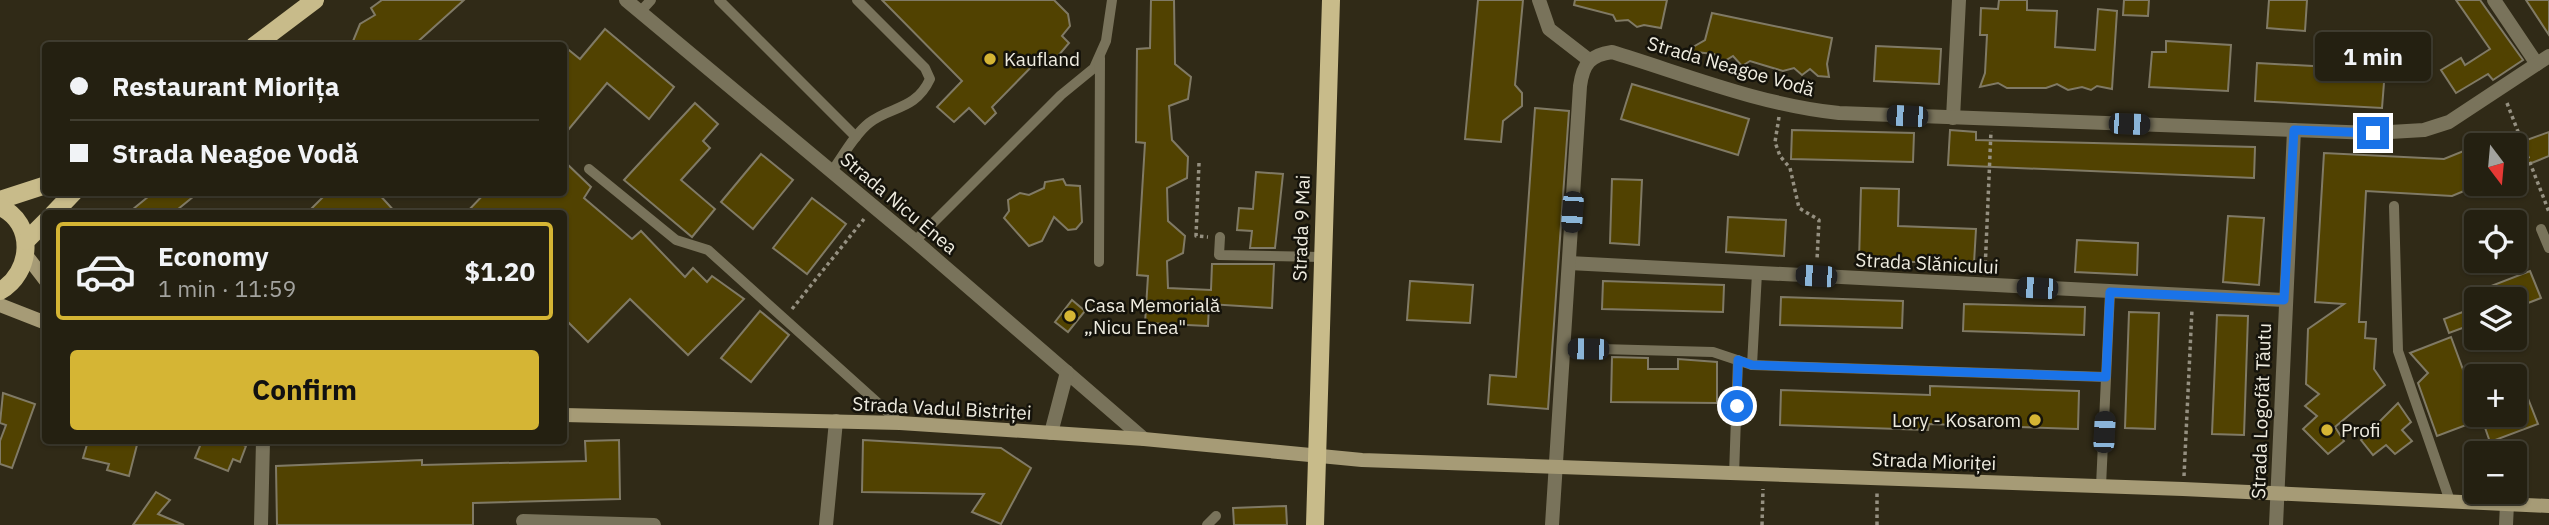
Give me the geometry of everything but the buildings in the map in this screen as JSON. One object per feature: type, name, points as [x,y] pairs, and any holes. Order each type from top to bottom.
[{"type":"main road","points":[[259,42],[315,0]]},
{"type":"main road","name":"Strada 9 Mai","points":[[1315,525],[1321,257],[1331,0]]},
{"type":"main road","points":[[0,200],[42,186]]},
{"type":"main road","points":[[57,210],[70,196]]},
{"type":"main road","points":[[0,207],[20,224],[26,248],[42,274]]},
{"type":"main road","points":[[0,290],[14,280],[26,248],[42,226]]},
{"type":"main road","points":[[0,305],[42,321]]},
{"type":"main road","name":"Strada Vadul Bistriței","points":[[567,415],[900,423],[1144,439],[1317,457]]},
{"type":"main road","name":"Strada Mioriței","points":[[1317,457],[2464,502]]},
{"type":"main road","name":"Strada Mioriței","points":[[2507,504],[2549,506]]},
{"type":"street","name":"Strada Nicu Enea","points":[[626,0],[874,206],[1144,439]]},
{"type":"street","points":[[1539,0],[1549,29],[1589,60],[1583,69],[1580,86],[1552,525]]},
{"type":"street","points":[[1953,118],[1959,0]]},
{"type":"street","points":[[2494,0],[2543,60]]},
{"type":"street","name":"Strada Neagoe Vodă","points":[[1589,60],[1597,54],[1612,52],[1782,104],[1839,113],[2373,133],[2424,130],[2449,122],[2543,60]]},
{"type":"street","name":"Strada Logofăt Tăutu","points":[[2276,525],[2284,300],[2294,130]]},
{"type":"street","name":"Strada Slănicului","points":[[1569,263],[2284,300]]},
{"type":"street","points":[[1051,433],[1067,372]]},
{"type":"street","points":[[827,525],[836,421]]},
{"type":"street","points":[[261,525],[263,444]]},
{"type":"street","points":[[2507,504],[2507,525]]},
{"type":"street","points":[[523,521],[654,525]]},
{"type":"lane","points":[[640,12],[651,0]]},
{"type":"lane","points":[[719,0],[856,137]]},
{"type":"lane","points":[[832,172],[856,137],[874,119],[902,109],[921,92],[930,79],[925,68],[857,0]]},
{"type":"lane","points":[[1098,262],[1100,58],[1112,0]]},
{"type":"lane","points":[[915,242],[1061,95],[1094,68],[1100,58]]},
{"type":"lane","points":[[589,169],[676,240],[708,250],[900,423]]},
{"type":"lane","points":[[2394,206],[2398,351],[2450,501]]},
{"type":"lane","points":[[2541,229],[2549,248]]},
{"type":"lane","points":[[1220,237],[1219,255],[1321,257]]},
{"type":"lane","points":[[1752,365],[1757,273]]},
{"type":"lane","points":[[2101,486],[2110,292]]},
{"type":"lane","points":[[1563,348],[1713,352],[1752,365],[2106,377]]},
{"type":"lane","points":[[1734,475],[1738,360]]},
{"type":"lane","points":[[1207,525],[1216,516]]},
{"type":"path","points":[[2502,89],[2549,212]]},
{"type":"path","points":[[1782,104],[1775,142],[1780,156],[1790,167],[1799,208],[1819,220],[1816,276]]},
{"type":"path","points":[[1985,285],[1992,119]]},
{"type":"path","points":[[1199,163],[1196,236],[1220,237]]},
{"type":"path","points":[[784,319],[874,206]]},
{"type":"path","points":[[2183,489],[2192,296]]},
{"type":"path","points":[[1762,525],[1764,475]]},
{"type":"path","points":[[1877,478],[1877,525]]},
{"type":"place","name":"Kaufland","points":[[990,59]]},
{"type":"place","name":"Casa Memorială „Nicu Enea\"","points":[[1070,316]]},
{"type":"place","name":"Lory - Kosarom","points":[[2035,420]]},
{"type":"place","name":"Profi","points":[[2327,430]]},
{"type":"route","points":[[1737,406],[1738,360],[1752,365],[2106,377],[2110,292],[2284,300],[2294,130],[2373,133]]}]
